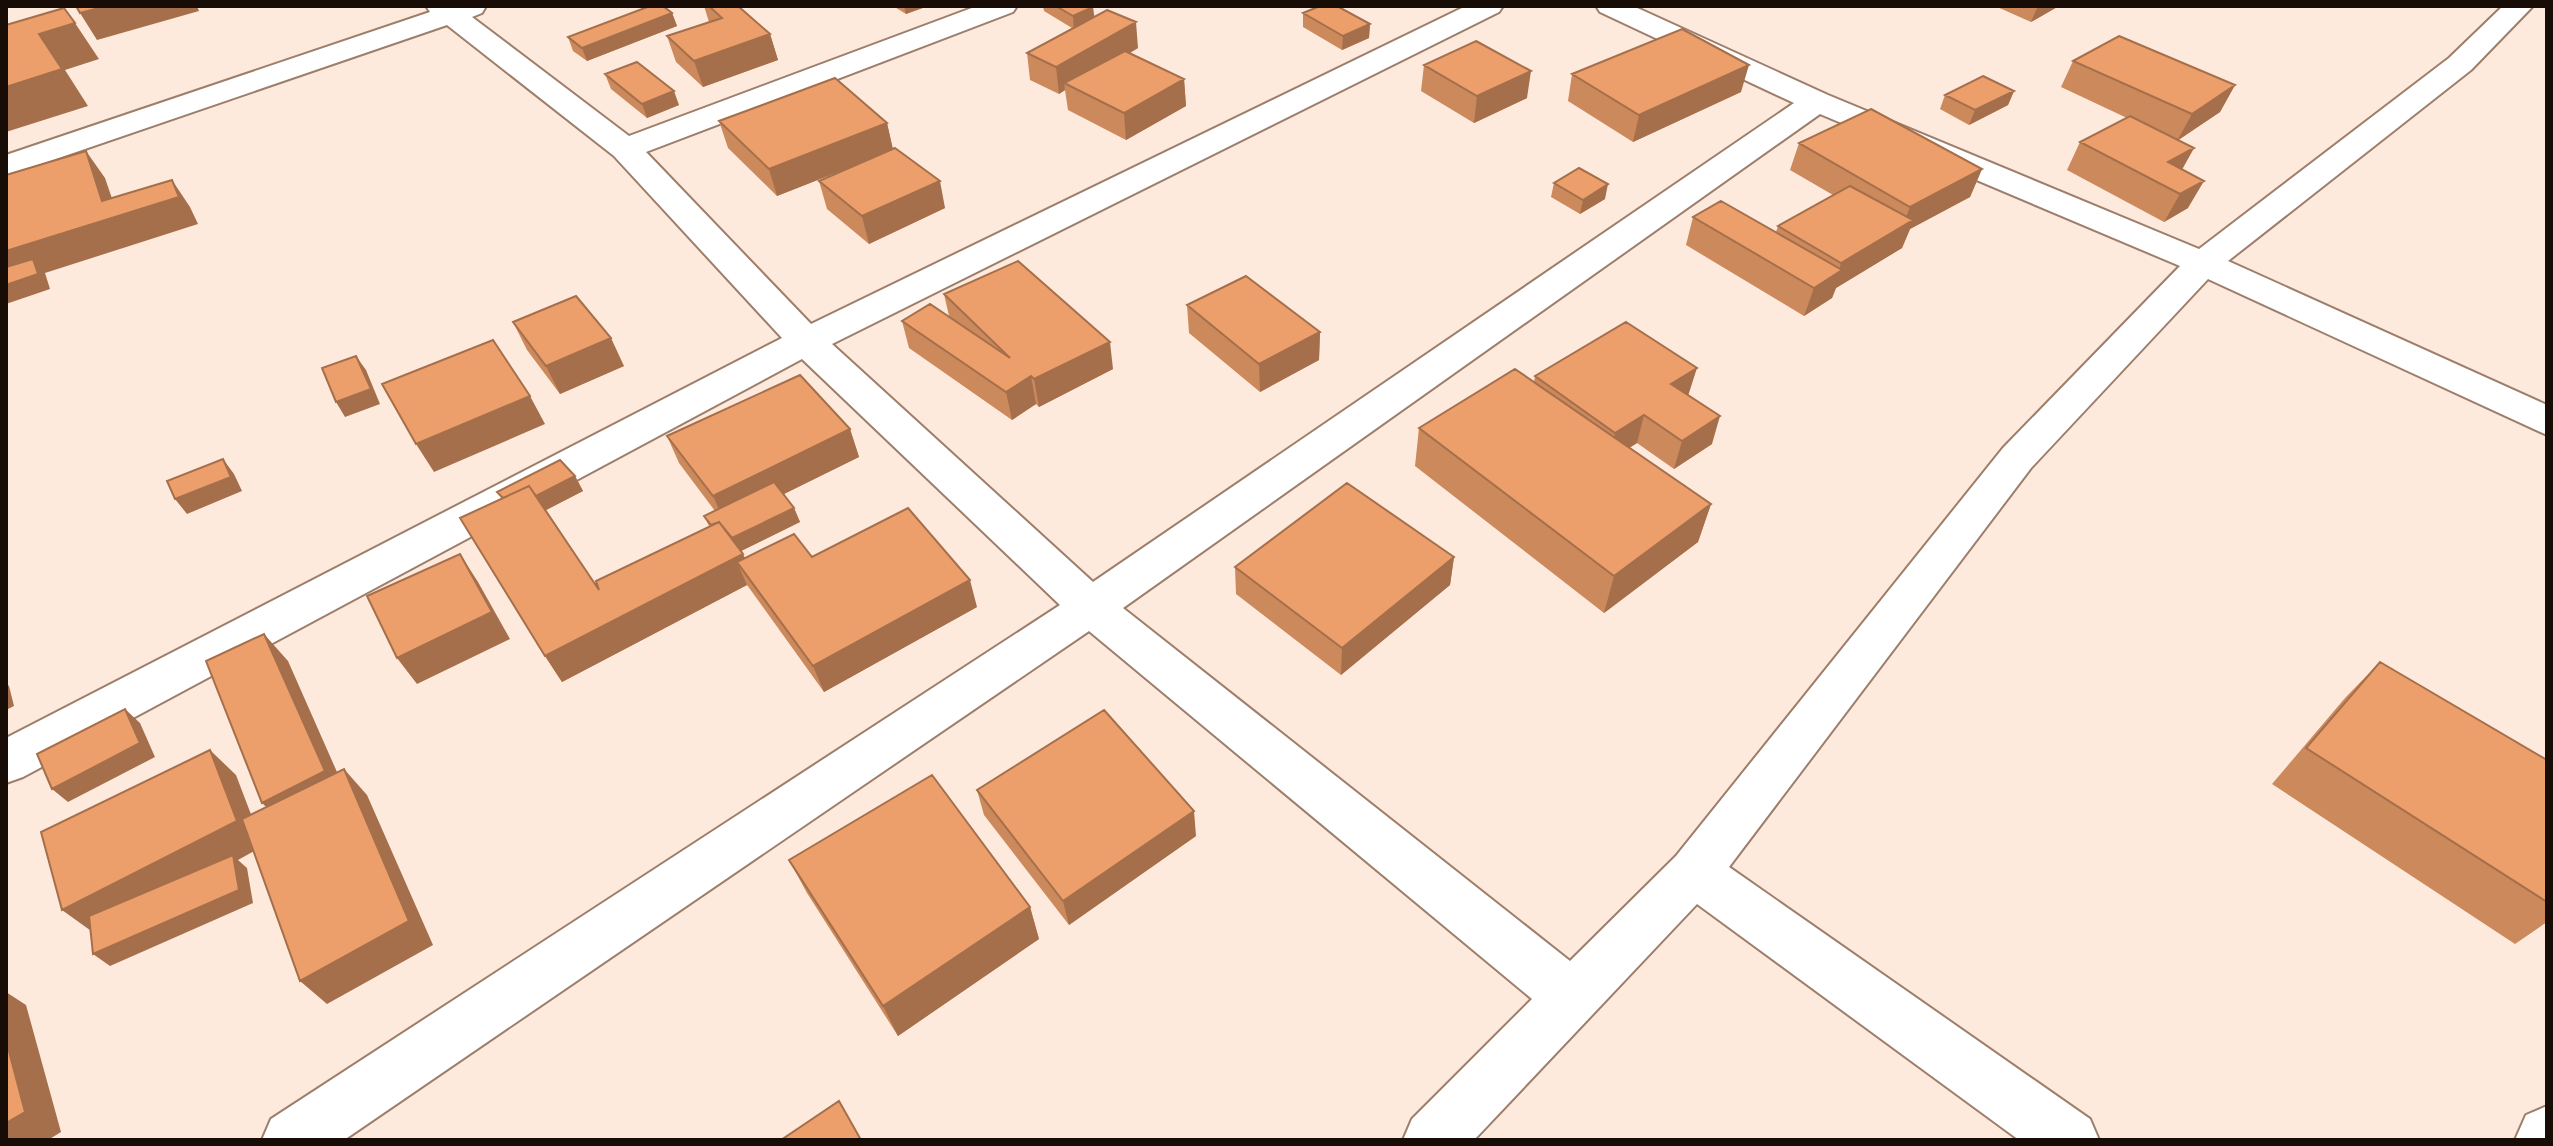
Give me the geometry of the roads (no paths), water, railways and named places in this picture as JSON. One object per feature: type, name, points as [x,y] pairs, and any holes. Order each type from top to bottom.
[{"type":"street","points":[[625,149],[1003,6]]},
{"type":"street","points":[[6,762],[806,341],[1489,6]]},
{"type":"street","points":[[1610,6],[1817,102],[2203,263],[2547,421]]},
{"type":"street","points":[[1433,1140],[1694,872],[2017,458],[2203,263],[2460,64],[2519,6]]},
{"type":"street","points":[[6,166],[454,9],[625,149],[806,341],[1091,607],[1572,997]]},
{"type":"street","points":[[292,1140],[1091,607],[1817,102]]},
{"type":"street","points":[[1694,872],[2069,1140]]}]
